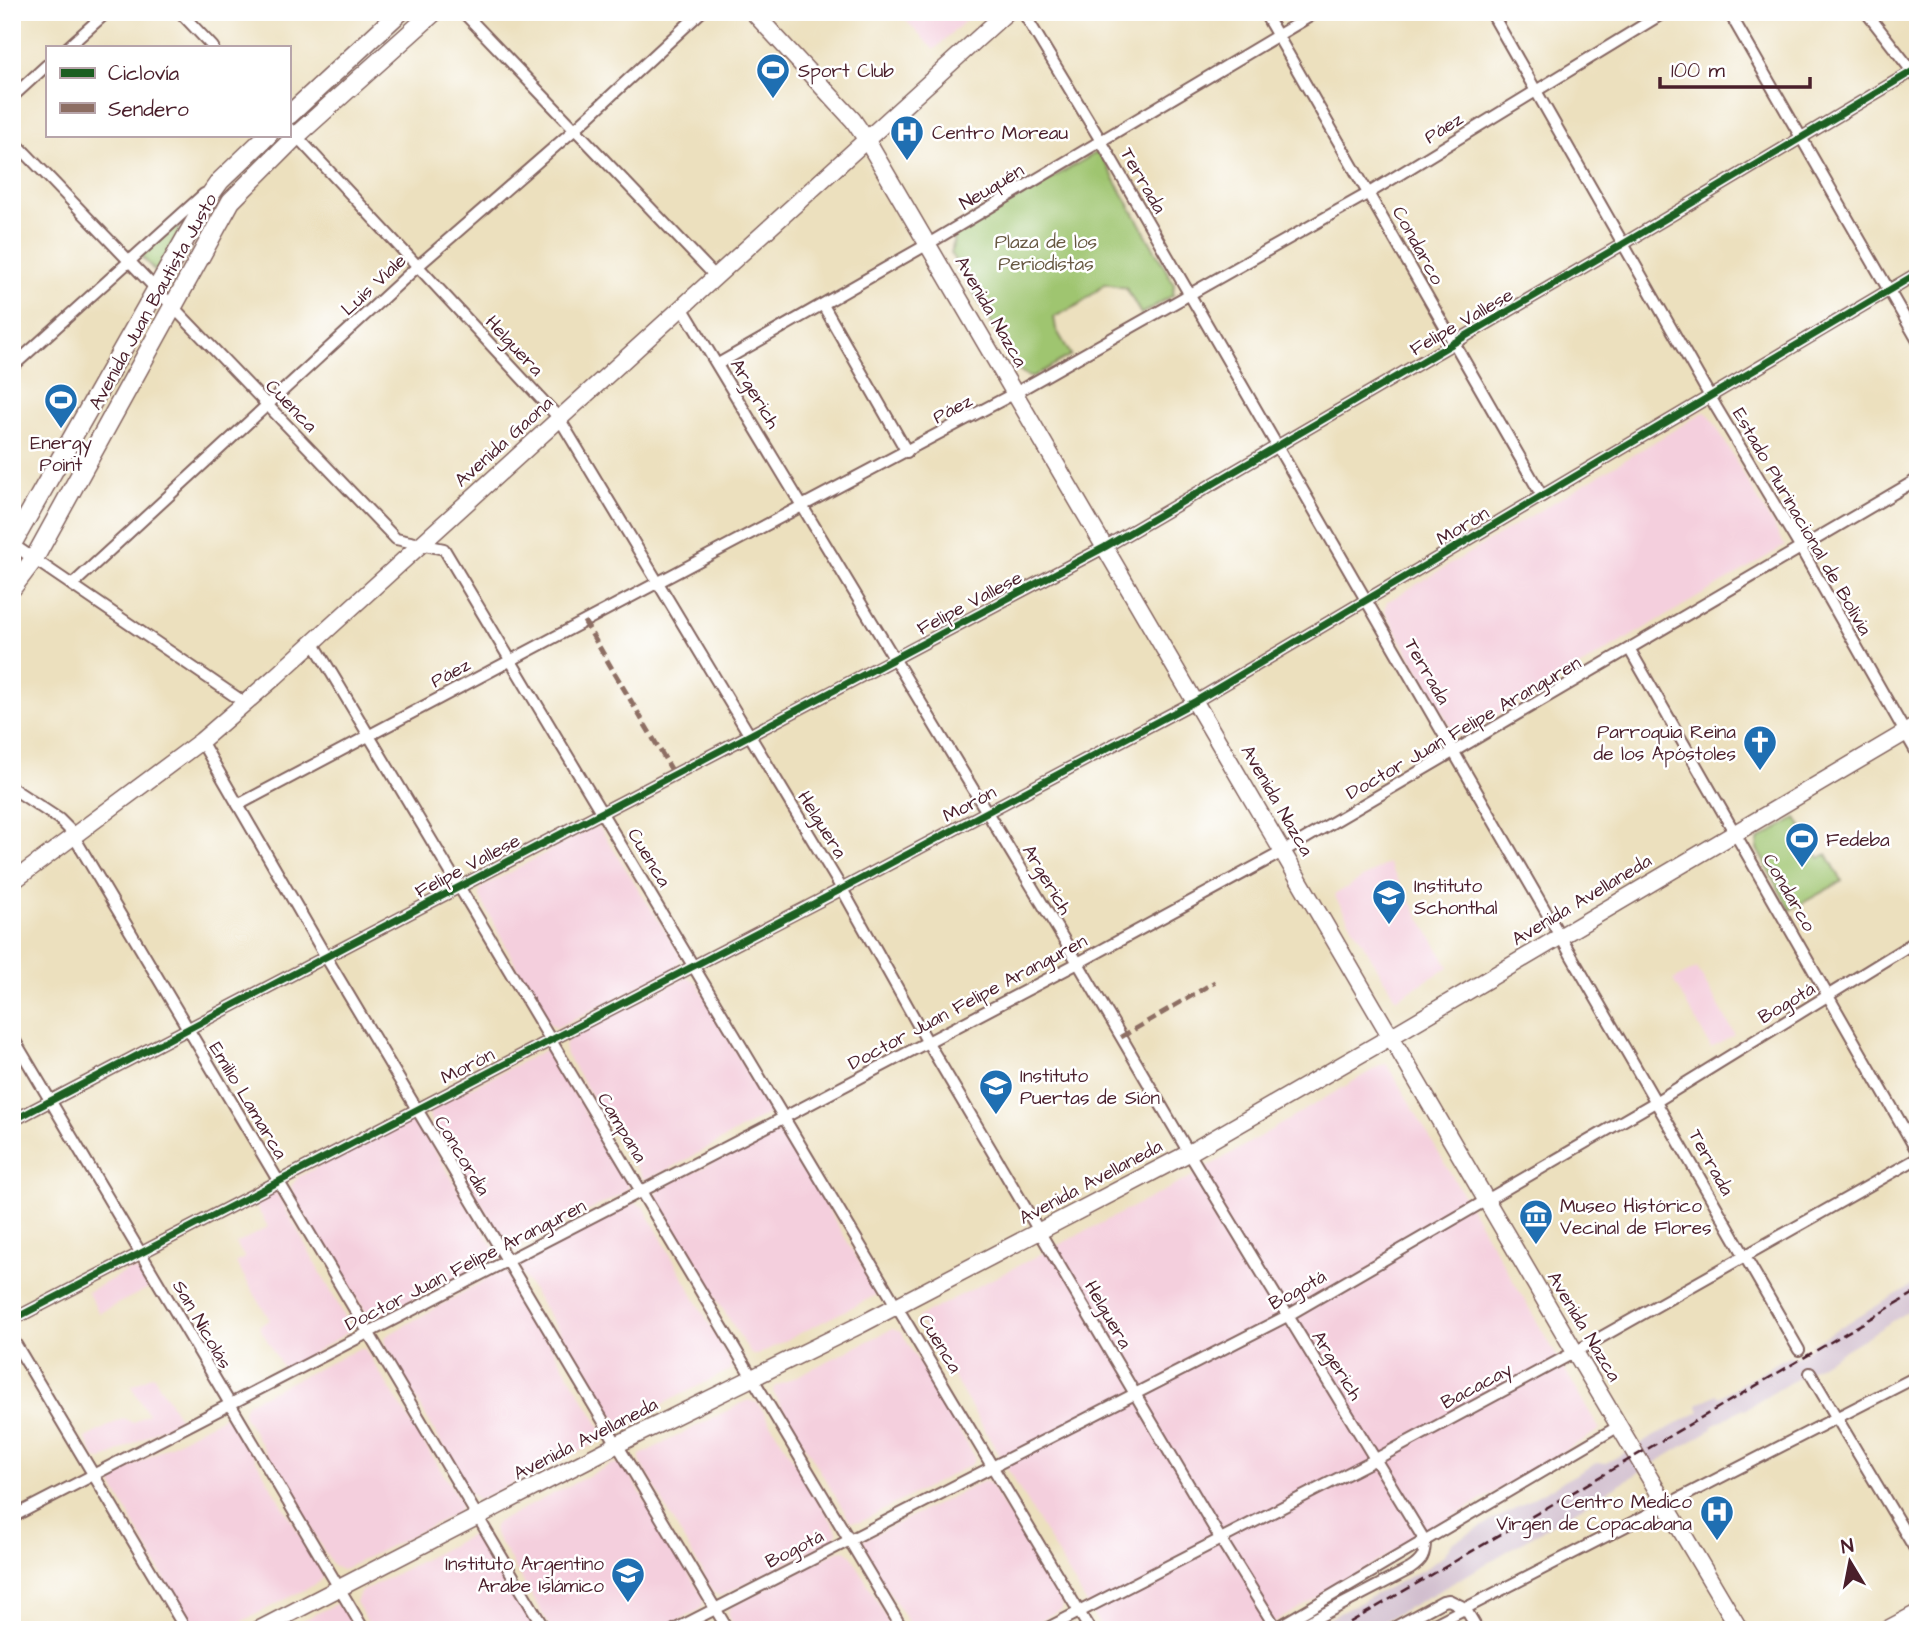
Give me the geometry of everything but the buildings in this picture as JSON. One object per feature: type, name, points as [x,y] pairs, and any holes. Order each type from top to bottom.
[{"type":"main road","points":[[290,114],[400,12]]},
{"type":"main road","name":"Avenida Juan Bautista Justo","points":[[293,132],[434,12]]},
{"type":"main road","name":"Avenida Nazca","points":[[753,12],[853,120],[866,139],[1740,1630]]},
{"type":"main road","name":"Avenida Gaona","points":[[12,883],[201,741],[245,703],[1007,12]]},
{"type":"main road","name":"Avenida Juan Bautista Justo","points":[[12,544],[202,207],[220,181],[267,136]]},
{"type":"main road","name":"Avenida Juan Bautista Justo","points":[[12,589],[34,559],[231,201],[289,136]]},
{"type":"main road","name":"Avenida Avellaneda","points":[[258,1630],[618,1444],[898,1305],[1189,1153],[1911,729]]},
{"type":"main road","points":[[1888,1630],[1918,1614]]},
{"type":"street","points":[[69,46],[107,12]]},
{"type":"street","points":[[180,12],[212,46]]},
{"type":"street","points":[[463,12],[716,277]]},
{"type":"street","name":"Luis Viale","points":[[72,585],[418,266],[574,130],[701,12]]},
{"type":"street","name":"Terrada","points":[[1023,12],[1101,141],[1799,1350]]},
{"type":"street","name":"Condarco","points":[[1264,12],[1542,496]]},
{"type":"street","name":"Neuquén","points":[[718,364],[928,244],[1317,12]]},
{"type":"street","name":"Estado Plurinacional de Bolivia","points":[[1491,12],[1709,396],[1911,729],[1918,755]]},
{"type":"street","name":"Páez","points":[[238,805],[1016,393],[1369,193],[1665,12]]},
{"type":"street","points":[[1729,12],[1918,341]]},
{"type":"street","points":[[1866,12],[1916,73]]},
{"type":"street","points":[[12,97],[46,66]]},
{"type":"street","name":"Felipe Vallese","points":[[12,1121],[1105,547],[1623,244],[1801,136],[1916,73]]},
{"type":"street","name":"Helguera","points":[[293,132],[559,418],[842,889],[927,1041],[1274,1629]]},
{"type":"street","name":"Cuenca","points":[[12,139],[396,539],[444,549],[1090,1630]]},
{"type":"street","points":[[12,367],[220,181]]},
{"type":"street","name":"Morón","points":[[12,1320],[842,889],[1196,701],[1918,273]]},
{"type":"street","points":[[823,305],[907,452]]},
{"type":"street","name":"Argerich","points":[[682,307],[1425,1541]]},
{"type":"street","name":"Doctor Juan Felipe Aranguren","points":[[12,1517],[642,1192],[1078,963],[1284,851],[1918,479]]},
{"type":"street","points":[[12,544],[245,703]]},
{"type":"street","name":"Campana","points":[[313,642],[903,1630]]},
{"type":"street","name":"Condarco","points":[[1630,650],[1918,1156]]},
{"type":"street","name":"Concordia","points":[[201,741],[326,957],[728,1630]]},
{"type":"street","name":"Emilio Lamarca","points":[[12,788],[59,819],[74,837],[545,1630]]},
{"type":"street","name":"Bogotá","points":[[674,1630],[1287,1315],[1657,1101],[1918,940]]},
{"type":"street","name":"San Nicolás","points":[[12,1036],[364,1630]]},
{"type":"street","name":"Bacacay","points":[[1044,1630],[1376,1459],[1575,1352],[1918,1156]]},
{"type":"street","points":[[12,1338],[186,1630]]},
{"type":"street","points":[[1810,1373],[1918,1554]]},
{"type":"street","points":[[1423,1630],[1918,1376]]},
{"type":"street","points":[[1274,1629],[1619,1426]]},
{"type":"street","points":[[1293,1630],[1410,1569],[1422,1559],[1425,1541]]},
{"type":"street","points":[[1390,1630],[1449,1600],[1465,1608],[1478,1630]]},
{"type":"shaded area","points":[[898,12],[975,12],[934,50]]},
{"type":"shaded area","points":[[1704,412],[1709,414],[1785,546],[1461,736],[1456,736],[1385,612],[1387,602]]},
{"type":"shaded area","points":[[593,827],[600,828],[680,954],[681,960],[676,968],[556,1028],[545,1021],[479,895],[481,888]]},
{"type":"shaded area","name":"Instituto Schonthal","points":[[1388,863],[1449,967],[1396,999],[1334,895]]},
{"type":"shaded area","points":[[1697,968],[1735,1035],[1711,1048],[1673,980]]},
{"type":"shaded area","points":[[687,977],[697,982],[768,1109],[768,1114],[670,1169],[644,1180],[566,1055],[564,1046],[571,1036]]},
{"type":"shaded area","points":[[545,1050],[554,1053],[564,1071],[563,1075],[578,1100],[586,1107],[584,1111],[599,1135],[603,1135],[606,1147],[621,1171],[628,1177],[629,1187],[624,1193],[512,1249],[506,1245],[429,1114],[433,1107]]},
{"type":"shaded area","points":[[1387,1064],[1600,1430],[1262,1630],[1102,1630],[918,1317],[1191,1177],[1381,1065]]},
{"type":"shaded area","points":[[413,1120],[420,1125],[495,1250],[496,1256],[492,1262],[373,1319],[368,1316],[293,1198],[291,1186],[298,1177],[406,1121]]},
{"type":"shaded area","points":[[776,1132],[784,1134],[877,1292],[876,1295],[757,1355],[751,1354],[656,1203],[655,1196],[660,1188]]},
{"type":"shaded area","points":[[271,1192],[277,1193],[350,1326],[349,1332],[284,1370],[259,1326],[270,1320],[236,1263],[245,1258],[236,1244],[268,1227],[253,1201]]},
{"type":"shaded area","points":[[635,1203],[644,1207],[731,1363],[730,1370],[625,1423],[616,1420],[521,1272],[520,1266],[525,1258]]},
{"type":"shaded area","points":[[131,1269],[140,1272],[149,1288],[99,1313],[87,1292]]},
{"type":"shaded area","points":[[499,1272],[507,1272],[509,1275],[602,1430],[603,1437],[599,1442],[479,1500],[470,1494],[384,1342],[386,1336]]},
{"type":"shaded area","points":[[1918,1282],[1918,1306],[1711,1427],[1712,1429],[1462,1578],[1368,1630],[1307,1630],[1426,1568],[1443,1556],[1452,1543],[1598,1462],[1606,1463],[1700,1411],[1697,1405],[1717,1394],[1719,1397],[1790,1355],[1793,1359],[1812,1347],[1811,1344]]},
{"type":"shaded area","points":[[892,1329],[901,1332],[975,1457],[972,1464],[860,1522],[850,1521],[773,1392],[775,1387]]},
{"type":"shaded area","points":[[360,1348],[365,1349],[461,1506],[457,1513],[342,1570],[333,1566],[244,1416],[243,1410],[247,1403]]},
{"type":"shaded area","points":[[153,1375],[180,1419],[102,1460],[96,1459],[85,1438],[124,1418],[133,1423],[148,1414],[131,1386]]},
{"type":"shaded area","points":[[748,1400],[758,1403],[837,1533],[832,1541],[720,1596],[713,1592],[640,1461],[640,1455]]},
{"type":"shaded area","points":[[224,1416],[233,1421],[323,1576],[318,1583],[225,1630],[193,1630],[111,1483],[112,1477]]},
{"type":"shaded area","points":[[619,1463],[625,1467],[703,1597],[703,1605],[699,1610],[660,1630],[552,1630],[493,1528],[497,1522],[612,1464]]},
{"type":"shaded area","points":[[984,1481],[990,1483],[1063,1604],[1062,1609],[1022,1630],[913,1630],[862,1550],[863,1540]]},
{"type":"shaded area","points":[[471,1535],[484,1539],[538,1630],[372,1630],[356,1602],[360,1592]]},
{"type":"shaded area","points":[[845,1550],[851,1554],[893,1630],[736,1630],[728,1616],[729,1607],[838,1551]]},
{"type":"shaded area","points":[[335,1604],[343,1607],[358,1630],[284,1630]]},
{"type":"green space","name":"Plaza de los Periodistas","points":[[1096,153],[1102,157],[1174,284],[1173,295],[1141,314],[1126,288],[1105,284],[1080,304],[1054,317],[1056,329],[1071,355],[1029,377],[1020,371],[951,254],[955,234]]},
{"type":"green space","points":[[177,225],[180,231],[156,272],[141,256]]},
{"type":"green space","name":"Fedeba","points":[[1796,818],[1820,858],[1827,854],[1842,881],[1790,910],[1757,849],[1758,840]]},
{"type":"railway","points":[[1337,1630],[1918,1291]]},
{"type":"marked path","points":[[584,621],[674,774]]},
{"type":"marked path","points":[[1121,1037],[1215,982]]},
{"type":"cycle path","points":[[12,1121],[1105,547],[1918,68]]},
{"type":"cycle path","points":[[12,1320],[842,889],[1196,701],[1918,273]]},
{"type":"place","name":"Sport Club","points":[[773,100]]},
{"type":"place","name":"Centro Moreau","points":[[907,162]]},
{"type":"place","name":"Energy Point","points":[[61,430]]},
{"type":"place","name":"Parroquia Reina de los Apóstoles","points":[[1760,772]]},
{"type":"place","name":"Fedeba","points":[[1802,869]]},
{"type":"place","name":"Instituto Schonthal","points":[[1389,926]]},
{"type":"place","name":"Instituto Puertas de Sión","points":[[996,1116]]},
{"type":"place","name":"Museo Histórico Vecinal de Flores","points":[[1536,1246]]},
{"type":"place","name":"Centro Medico Virgen de Copacabana","points":[[1717,1542]]},
{"type":"place","name":"Instituto Argentino Arabe Islámico","points":[[628,1604]]}]
